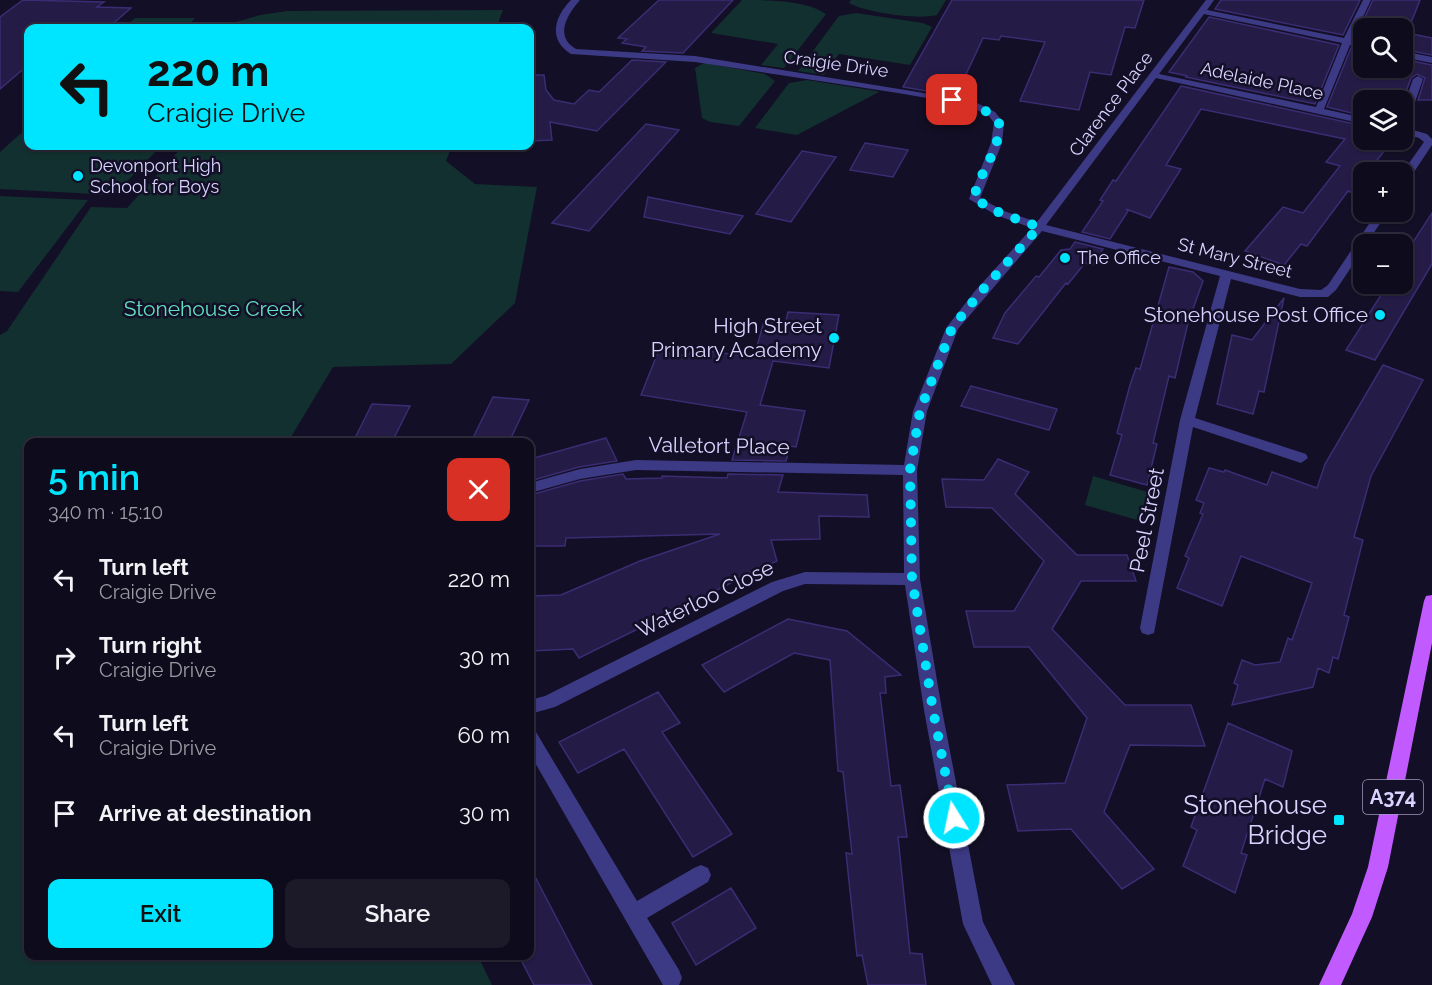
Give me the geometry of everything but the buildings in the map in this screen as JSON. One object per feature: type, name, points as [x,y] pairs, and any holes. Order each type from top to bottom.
[{"type":"main road","name":"A374","points":[[1330,985],[1362,917],[1378,867],[1432,601]]},
{"type":"street","name":"Craigie Drive","points":[[576,0],[568,8],[560,23],[560,40],[565,48],[574,52],[695,59],[898,90],[970,103],[984,109],[999,123],[999,134],[976,184],[974,199],[1000,213],[1039,227]]},
{"type":"street","name":"Clarence Place","points":[[1004,985],[973,924],[933,710],[912,579],[910,470],[920,411],[952,328],[1039,227],[1210,0]]},
{"type":"street","points":[[1319,111],[1342,52],[1367,0]]},
{"type":"street","points":[[1202,11],[1353,43]]},
{"type":"street","points":[[1413,56],[1432,60]]},
{"type":"street","name":"Adelaide Place","points":[[1153,75],[1353,119]]},
{"type":"street","points":[[1413,94],[1418,79]]},
{"type":"street","points":[[1423,136],[1432,125]]},
{"type":"street","points":[[1413,132],[1430,142],[1413,167]]},
{"type":"street","name":"St Mary Street","points":[[1039,227],[1300,293],[1324,294],[1332,287],[1375,222]]},
{"type":"street","name":"Peel Street","points":[[1148,628],[1187,420],[1226,274]]},
{"type":"street","points":[[1187,420],[1301,458]]},
{"type":"street","name":"Valletort Place","points":[[534,487],[580,474],[636,465],[910,470]]},
{"type":"street","name":"Waterloo Close","points":[[534,706],[549,702],[778,586],[805,578],[912,579]]},
{"type":"street","points":[[534,745],[671,978]]},
{"type":"street","points":[[634,915],[701,875]]},
{"type":"green space","points":[[742,0],[797,3],[818,9],[826,14],[784,68],[761,65],[778,44],[711,33]]},
{"type":"green space","points":[[851,0],[946,0],[937,15],[917,17],[868,10],[849,3]]},
{"type":"green space","points":[[503,10],[498,24],[229,24],[260,15],[287,11]]},
{"type":"green space","points":[[856,13],[923,23],[932,27],[910,65],[839,54],[824,75],[798,71],[839,16]]},
{"type":"green space","points":[[135,18],[195,18],[189,24],[128,24]]},
{"type":"green space","points":[[704,63],[765,74],[775,81],[739,126],[710,122],[702,118],[695,68]]},
{"type":"green space","points":[[807,80],[879,92],[797,135],[755,128],[789,83]]},
{"type":"green space","points":[[24,131],[24,150],[157,150],[114,195],[0,189],[0,152]]},
{"type":"green space","name":"Stonehouse Creek","points":[[179,150],[450,150],[446,161],[475,184],[537,187],[515,303],[451,364],[333,367],[290,438],[24,438],[24,960],[480,960],[492,985],[0,985],[0,335],[7,331],[91,207],[127,208]]},
{"type":"green space","points":[[0,196],[88,200],[18,292],[0,291]]},
{"type":"green space","points":[[1093,476],[1151,493],[1144,522],[1085,505]]},
{"type":"place","name":"Devonport High School for Boys","points":[[78,176]]},
{"type":"place","name":"The Office","points":[[1065,258]]},
{"type":"place","name":"Stonehouse Post Office","points":[[1380,315]]},
{"type":"place","name":"High Street Primary Academy","points":[[834,338]]},
{"type":"place","name":"Stonehouse Bridge","points":[[1339,820]]},
{"type":"route","points":[[952,100],[970,103],[984,109],[992,114],[999,123],[999,134],[976,184],[974,199],[1000,213],[1039,227],[952,328],[920,411],[910,470],[912,579],[933,710],[954,818]]}]
